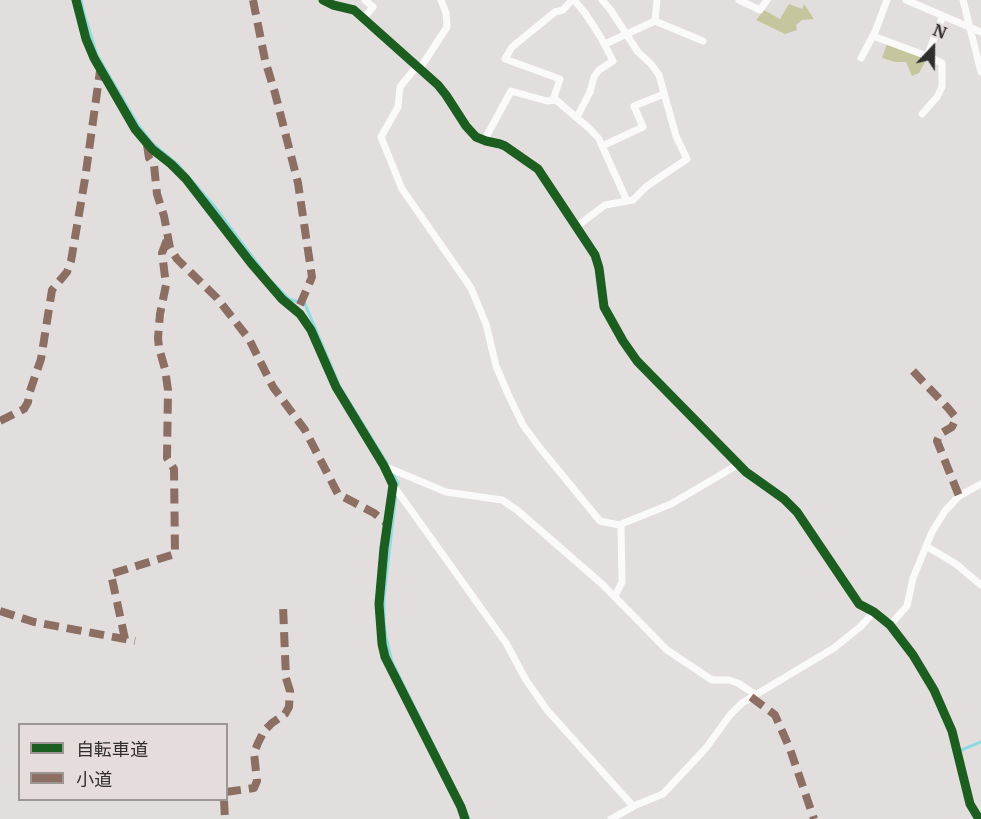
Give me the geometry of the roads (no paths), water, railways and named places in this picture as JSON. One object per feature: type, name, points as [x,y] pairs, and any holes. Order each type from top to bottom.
[{"type":"street","points":[[76,0],[86,39],[94,58],[135,129],[152,149],[186,180],[251,263],[282,299],[300,314],[311,330],[336,387],[393,485],[506,643],[526,680],[547,710],[633,806]]},
{"type":"street","points":[[323,0],[354,10],[438,85],[476,137],[505,146],[538,169],[595,255],[604,307],[637,361],[746,472],[784,499],[797,512],[859,604],[890,625],[913,655],[934,690],[951,731],[970,804],[979,819]]},
{"type":"street","points":[[363,19],[373,7],[365,0]]},
{"type":"street","points":[[441,0],[446,13],[447,27],[418,69],[400,87],[398,107],[381,137],[402,189],[471,288],[486,324],[496,366],[522,424],[600,521],[619,525],[671,504],[739,464]]},
{"type":"street","points":[[553,100],[560,79],[505,59],[512,47],[573,0],[585,13],[613,61],[599,70],[594,77],[590,92],[577,117]]},
{"type":"street","points":[[576,227],[605,206],[633,200],[647,186],[687,159],[676,136],[659,75],[638,52],[602,0]]},
{"type":"street","points":[[655,21],[657,0]]},
{"type":"street","points":[[739,0],[760,10],[767,0]]},
{"type":"street","points":[[861,58],[873,36],[887,0]]},
{"type":"street","points":[[906,0],[981,32]]},
{"type":"street","points":[[963,0],[981,72]]},
{"type":"street","points":[[927,56],[943,16]]},
{"type":"street","points":[[605,44],[655,21],[703,41]]},
{"type":"street","points":[[873,36],[942,63],[942,87],[937,97],[922,114]]},
{"type":"street","points":[[484,141],[511,91],[547,102],[556,100],[599,139],[627,201]]},
{"type":"street","points":[[602,146],[643,127],[634,106],[664,94]]},
{"type":"street","points":[[384,466],[446,492],[501,500],[517,510],[602,584],[667,650],[712,680],[729,680],[756,694]]},
{"type":"street","points":[[890,625],[907,606],[913,578],[932,532],[945,511],[959,496],[981,484]]},
{"type":"street","points":[[393,485],[379,604],[382,644],[385,657],[465,819]]},
{"type":"street","points":[[615,596],[622,582],[621,524]]},
{"type":"street","points":[[926,546],[956,564],[981,585]]},
{"type":"street","points":[[611,819],[633,806],[663,794],[706,748],[729,715],[742,703],[834,648],[874,612]]},
{"type":"waterway","points":[[81,0],[97,55],[138,125],[152,143],[178,165],[214,206],[269,279],[289,299],[305,304],[340,387],[388,465]]},
{"type":"waterway","points":[[391,471],[398,483],[397,487]]},
{"type":"waterway","points":[[396,493],[384,597],[386,637],[392,662],[440,759]]},
{"type":"waterway","points":[[959,751],[981,742]]},
{"type":"waterway","points":[[465,811],[469,819]]}]
